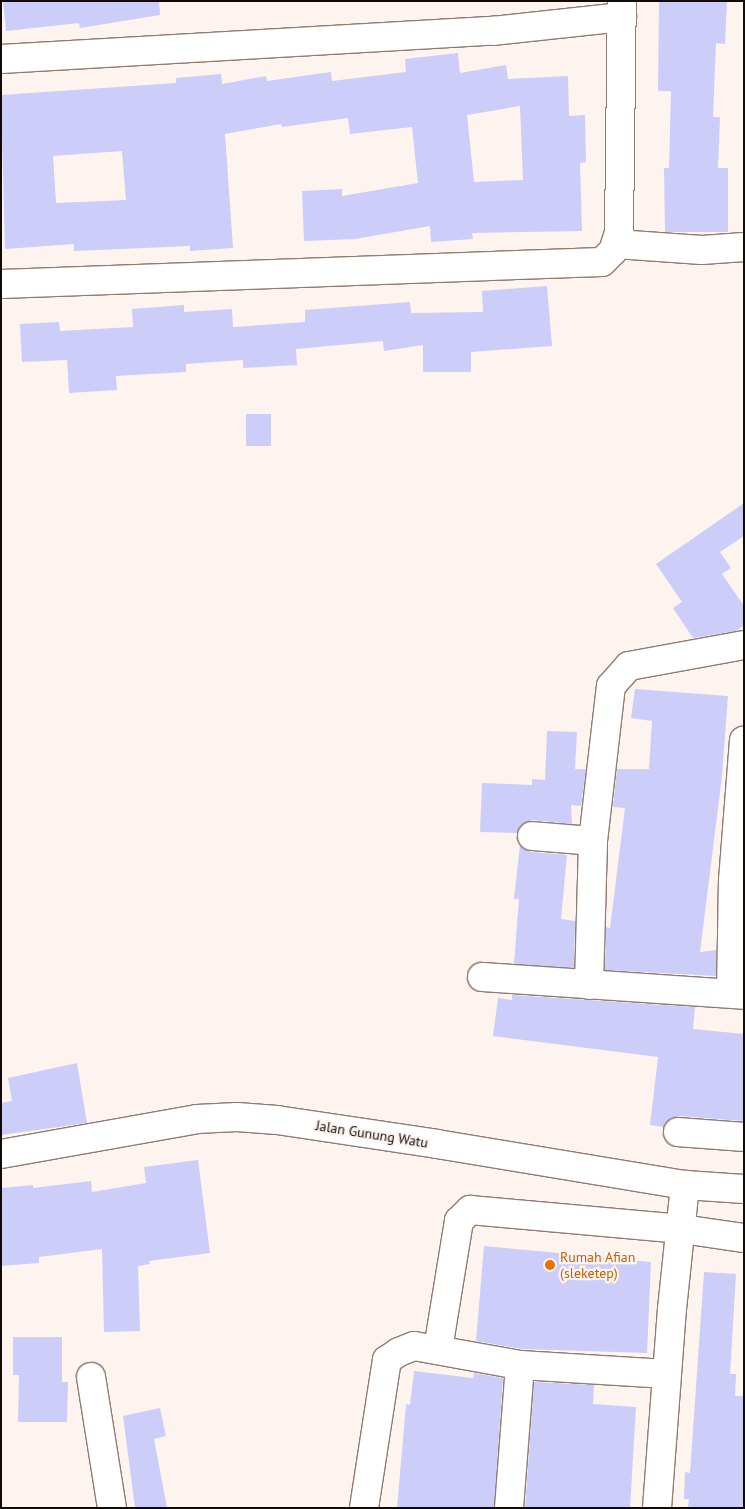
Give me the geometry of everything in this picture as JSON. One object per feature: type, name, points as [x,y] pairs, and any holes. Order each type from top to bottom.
[{"type":"street","points":[[1,59],[493,31],[622,9],[616,244],[602,262],[1,284]]},
{"type":"street","points":[[616,244],[702,250],[744,247]]},
{"type":"street","points":[[589,984],[593,840],[607,704],[611,686],[629,666],[744,646]]},
{"type":"street","points":[[482,976],[738,994],[733,880],[744,740]]},
{"type":"street","points":[[532,836],[593,840]]},
{"type":"street","name":"Jalan Gunung Watu","points":[[1,1154],[197,1119],[237,1117],[277,1120],[428,1142],[685,1185],[744,1190]]},
{"type":"street","points":[[678,1132],[744,1137]]},
{"type":"street","points":[[657,1508],[667,1374],[685,1185]]},
{"type":"street","points":[[438,1349],[458,1221],[465,1212],[470,1210],[682,1228],[744,1238]]},
{"type":"street","points":[[364,1508],[387,1360],[414,1346],[520,1365],[667,1374]]},
{"type":"street","points":[[509,1508],[520,1365]]},
{"type":"street","points":[[92,1377],[112,1508]]},
{"type":"building","points":[[3,1],[159,1],[160,15],[80,28],[79,23],[6,31]]},
{"type":"building","points":[[659,1],[727,1],[725,44],[716,43],[713,117],[720,117],[718,168],[728,168],[728,232],[665,232],[664,168],[669,168],[671,91],[658,91]]},
{"type":"building","points":[[458,53],[460,73],[506,65],[508,79],[568,76],[569,116],[585,115],[586,162],[580,163],[582,231],[472,233],[473,239],[431,242],[430,226],[355,239],[304,241],[302,191],[342,189],[342,196],[418,183],[412,127],[350,134],[348,118],[282,127],[281,124],[225,134],[233,248],[190,251],[190,246],[74,251],[74,244],[5,249],[1,95],[176,83],[176,78],[221,74],[222,84],[266,76],[267,81],[331,72],[332,81],[406,72],[405,59]],"holes":[[[520,106],[523,180],[474,182],[467,115]],[[122,151],[126,200],[56,203],[53,156]]]},
{"type":"building","points":[[547,286],[552,346],[471,352],[471,372],[423,372],[423,345],[384,351],[383,341],[296,349],[297,365],[243,368],[243,360],[186,364],[186,372],[116,376],[117,390],[69,393],[67,360],[22,362],[20,324],[59,322],[60,331],[133,327],[132,309],[184,305],[184,312],[232,309],[233,327],[305,322],[305,310],[410,302],[411,313],[483,312],[482,291]]},
{"type":"building","points":[[246,414],[271,414],[271,446],[246,446]]},
{"type":"building","points":[[744,503],[744,536],[720,552],[731,568],[722,574],[744,606],[744,625],[736,631],[693,638],[673,608],[682,602],[656,564]]},
{"type":"building","points":[[635,689],[728,696],[722,776],[700,952],[716,950],[716,976],[605,970],[606,927],[610,928],[625,808],[613,807],[617,769],[649,769],[652,721],[631,718]]},
{"type":"building","points":[[547,731],[577,732],[575,769],[586,769],[581,806],[571,805],[572,824],[533,820],[525,822],[517,833],[480,832],[482,783],[532,785],[532,779],[545,780]]},
{"type":"building","points":[[520,845],[531,852],[567,855],[561,919],[575,921],[574,968],[514,964],[519,899],[514,899]]},
{"type":"building","points":[[512,995],[695,1007],[693,1029],[744,1034],[744,1121],[679,1116],[671,1118],[664,1127],[650,1125],[658,1057],[493,1036],[498,998],[512,1000]]},
{"type":"building","points":[[77,1063],[87,1123],[1,1135],[1,1103],[12,1101],[8,1078]]},
{"type":"building","points":[[198,1160],[210,1253],[149,1261],[150,1264],[138,1266],[140,1331],[104,1332],[102,1249],[39,1257],[39,1263],[1,1266],[1,1188],[33,1185],[33,1188],[91,1181],[92,1192],[146,1183],[144,1167]]},
{"type":"building","points":[[484,1246],[651,1262],[647,1353],[522,1349],[476,1341]]},
{"type":"building","points":[[704,1272],[736,1274],[730,1374],[736,1374],[735,1396],[744,1396],[744,1508],[688,1508],[689,1499],[684,1499],[685,1472],[690,1473]]},
{"type":"building","points":[[13,1337],[62,1337],[62,1382],[68,1382],[67,1422],[18,1422],[19,1375],[13,1375]]},
{"type":"building","points":[[414,1371],[473,1378],[474,1373],[503,1378],[494,1508],[397,1508],[406,1404],[410,1405]]},
{"type":"building","points":[[534,1382],[594,1385],[593,1404],[636,1407],[630,1508],[525,1508]]},
{"type":"building","points":[[160,1408],[166,1436],[154,1439],[167,1508],[135,1508],[123,1416]]},
{"type":"place","name":"Rumah Afian (sleketep)","points":[[550,1265]]}]
